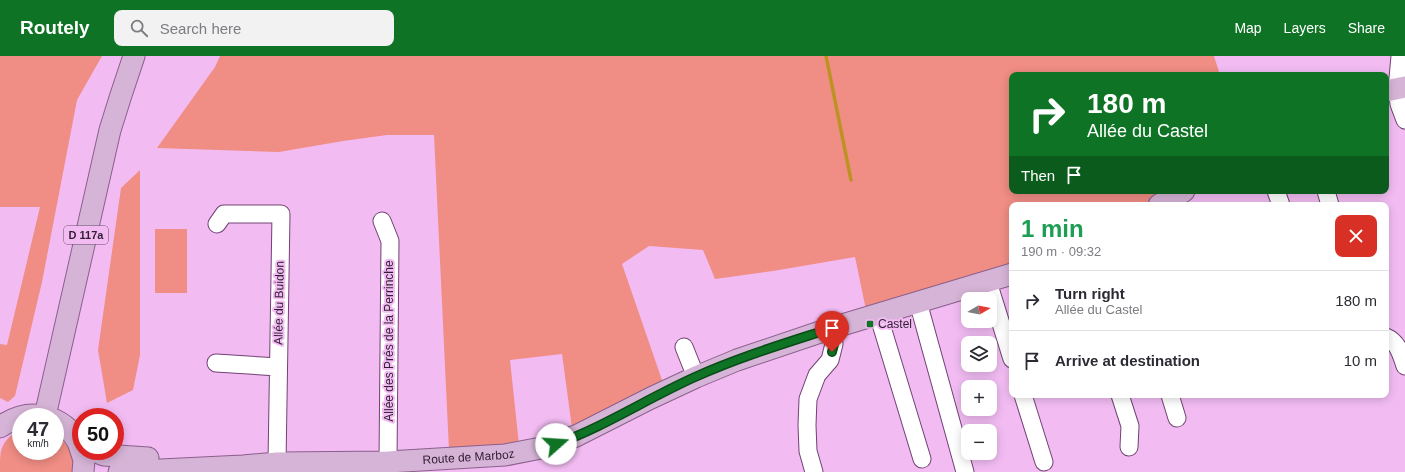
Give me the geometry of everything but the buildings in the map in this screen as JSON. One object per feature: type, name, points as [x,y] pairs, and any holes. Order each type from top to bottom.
[{"type":"main road","name":"D 117a","points":[[51,408],[110,130],[134,56]]},
{"type":"main road","points":[[1164,202],[1179,194]]},
{"type":"main road","name":"Route de Marboz","points":[[119,472],[277,463],[388,462],[505,455],[541,448],[576,436],[651,398],[736,360],[832,328],[1009,275]]},
{"type":"main road","points":[[64,426],[72,433]]},
{"type":"main road","name":"Route de Marboz","points":[[124,457],[238,459],[277,463]]},
{"type":"main road","points":[[83,472],[84,460]]},
{"type":"street","points":[[1400,56],[1396,89],[1399,104],[1405,120]]},
{"type":"street","name":"Allée du Buidon","points":[[217,224],[224,214],[281,214],[277,463]]},
{"type":"street","name":"Allée des Prés de la Perrinche","points":[[382,221],[390,241],[388,462]]},
{"type":"street","points":[[988,282],[1009,349]]},
{"type":"street","points":[[918,302],[966,472]]},
{"type":"street","points":[[878,314],[922,459]]},
{"type":"street","points":[[814,472],[808,451],[808,399],[818,375],[830,360],[834,344],[832,328]]},
{"type":"street","points":[[1389,338],[1398,347],[1405,366]]},
{"type":"street","points":[[684,348],[696,377]]},
{"type":"street","points":[[216,363],[278,367]]},
{"type":"street","points":[[1024,398],[1044,462]]},
{"type":"street","points":[[1121,398],[1130,426],[1129,447]]},
{"type":"street","points":[[1171,398],[1177,418]]},
{"type":"shaded area","points":[[0,56],[102,56],[77,100],[42,282],[15,396],[8,402],[0,398],[0,344],[7,345],[40,207],[0,207]]},
{"type":"shaded area","points":[[220,56],[1214,56],[1219,72],[1009,72],[1009,194],[1163,194],[1149,202],[1009,202],[1009,266],[866,310],[855,257],[715,279],[703,250],[649,246],[622,264],[663,383],[572,428],[562,354],[510,360],[519,445],[449,450],[434,135],[387,135],[279,152],[157,148],[215,67]]},
{"type":"shaded area","points":[[140,170],[140,355],[133,390],[107,403],[98,350],[121,188]]},
{"type":"shaded area","points":[[155,229],[187,229],[187,293],[155,293]]},
{"type":"shaded area","points":[[12,435],[12,460],[64,460],[64,441],[72,455],[73,472],[0,472],[1,452],[7,440]]},
{"type":"waterway","points":[[826,56],[851,180]]},
{"type":"place","name":"Castel","points":[[870,324]]},
{"type":"route","points":[[556,444],[576,436],[651,398],[736,360],[832,328],[834,344],[832,352]]}]
